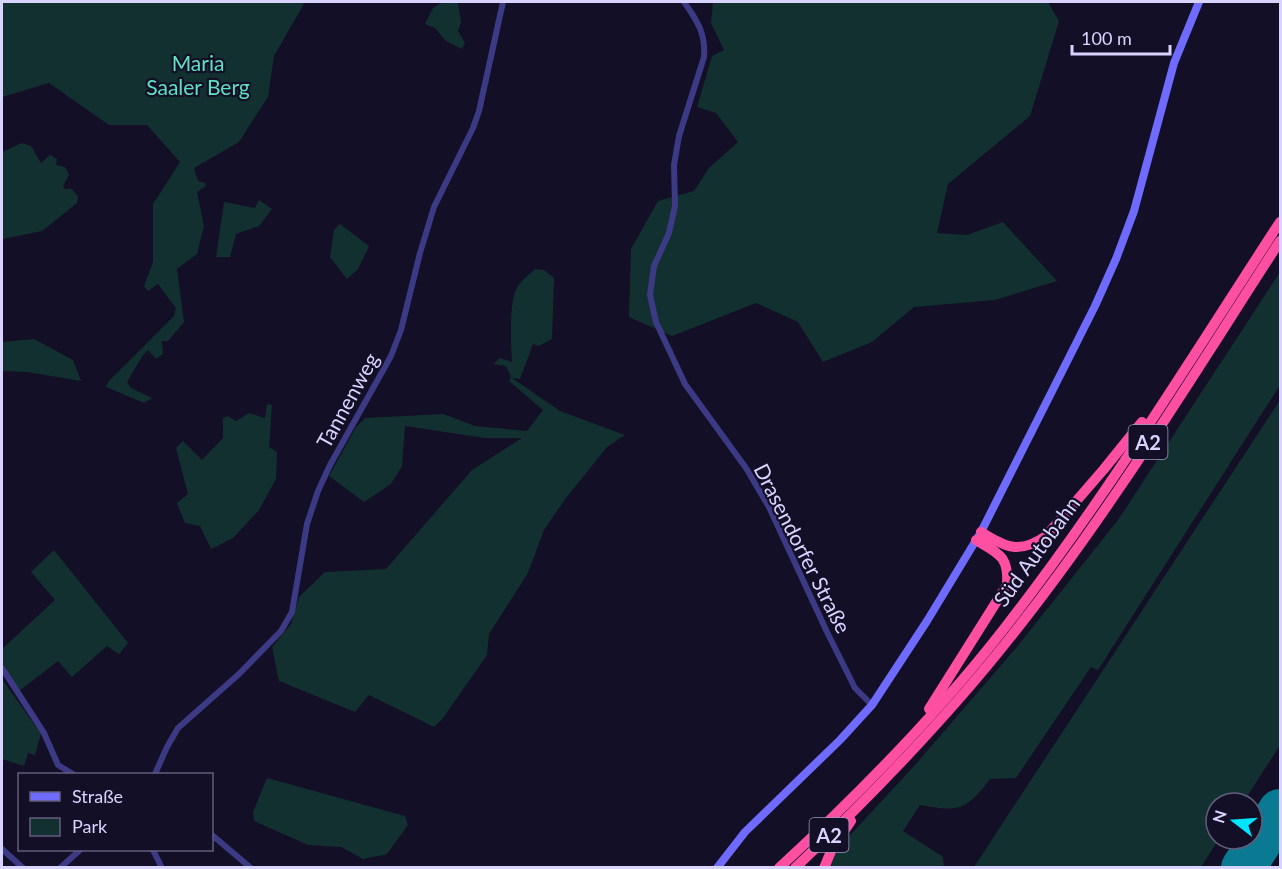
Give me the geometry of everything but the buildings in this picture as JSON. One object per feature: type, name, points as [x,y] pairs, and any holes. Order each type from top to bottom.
[{"type":"highway","name":"Süd Autobahn","points":[[779,867],[818,832],[918,730],[1002,632],[1094,506],[1281,222]]},
{"type":"highway","name":"Süd Autobahn","points":[[795,867],[863,803],[916,747],[974,682],[1048,588],[1103,510],[1281,241]]},
{"type":"highway","points":[[978,536],[1020,549],[1046,536],[1104,470],[1150,411],[1169,393]]},
{"type":"highway","points":[[918,730],[1007,585],[1008,569],[1002,558],[978,536]]},
{"type":"highway","points":[[824,867],[832,849],[863,803]]},
{"type":"main road","points":[[717,867],[756,820],[840,740],[872,705],[978,536],[1095,306],[1116,259],[1134,211],[1174,63],[1200,2]]},
{"type":"street","name":"Tannenweg","points":[[156,773],[178,728],[239,674],[281,631],[292,612],[307,524],[318,491],[330,465],[391,356],[401,330],[434,207],[479,111],[503,2]]},
{"type":"street","name":"Drasendorfer Straße","points":[[684,2],[698,21],[703,33],[704,57],[679,136],[674,165],[675,206],[669,233],[654,266],[650,296],[656,322],[694,399],[746,468],[769,507],[855,688],[872,705]]},
{"type":"street","points":[[2,668],[44,734],[58,765],[71,773]]},
{"type":"street","points":[[213,836],[251,867]]},
{"type":"street","points":[[2,849],[23,867]]},
{"type":"street","points":[[60,867],[78,851]]},
{"type":"street","points":[[154,851],[162,867]]},
{"type":"green space","name":"Maria Saaler Berg","points":[[2,2],[305,2],[274,56],[268,97],[239,142],[194,168],[198,181],[205,183],[206,186],[197,192],[204,226],[197,254],[177,269],[184,322],[168,341],[162,341],[163,354],[156,359],[148,350],[143,355],[127,382],[131,388],[152,398],[144,403],[106,387],[108,382],[174,316],[176,308],[158,284],[148,291],[144,286],[153,262],[153,204],[180,162],[147,125],[109,125],[49,83],[2,97]]},
{"type":"green space","points":[[443,2],[458,3],[461,22],[458,31],[465,43],[462,49],[446,41],[435,28],[425,24],[433,8]]},
{"type":"green space","points":[[713,2],[1048,2],[1059,21],[1030,116],[948,184],[937,233],[967,235],[1003,222],[1057,281],[995,300],[914,307],[872,342],[823,362],[798,322],[756,303],[672,336],[629,317],[631,249],[658,201],[694,191],[709,168],[738,142],[716,113],[697,107],[712,56],[724,50],[711,23]]},
{"type":"green space","points":[[22,143],[31,146],[41,163],[50,155],[57,159],[56,165],[65,167],[69,175],[63,186],[65,189],[72,189],[78,196],[77,203],[42,231],[2,239],[2,152]]},
{"type":"green space","points":[[259,200],[272,209],[259,226],[236,234],[230,257],[216,257],[224,202],[255,208]]},
{"type":"green space","points":[[340,224],[369,246],[358,269],[347,279],[330,257],[334,230]]},
{"type":"green space","points":[[536,269],[544,270],[554,278],[552,339],[539,346],[533,344],[520,379],[512,378],[560,411],[625,435],[607,447],[566,498],[544,530],[528,573],[489,634],[487,655],[443,718],[434,727],[369,695],[355,712],[279,681],[272,647],[291,624],[299,597],[325,572],[386,569],[472,470],[522,438],[485,438],[405,426],[402,466],[391,484],[364,502],[329,476],[356,427],[365,418],[443,414],[475,426],[527,431],[543,410],[509,381],[511,377],[506,366],[493,364],[500,358],[512,362],[511,325],[514,297],[519,284]]},
{"type":"green space","points":[[1280,272],[1280,385],[1098,670],[1091,667],[1016,778],[990,779],[974,798],[960,807],[920,805],[903,831],[943,857],[944,867],[829,868],[839,847],[915,765],[1016,648],[1118,520]]},
{"type":"green space","points":[[34,339],[73,360],[81,381],[27,372],[2,371],[2,342]]},
{"type":"green space","points":[[1280,400],[1280,745],[1251,791],[1204,791],[1204,851],[1211,851],[1201,867],[974,867]]},
{"type":"green space","points":[[267,404],[272,405],[269,447],[277,452],[276,479],[259,510],[233,538],[211,549],[200,526],[185,523],[177,503],[188,494],[176,448],[183,441],[202,460],[223,438],[223,418],[228,416],[236,421],[249,413],[265,418]]},
{"type":"green space","points":[[54,550],[128,643],[119,654],[107,646],[72,677],[58,661],[19,691],[2,662],[2,649],[55,600],[31,572]]},
{"type":"green space","points":[[2,679],[41,734],[35,755],[28,753],[24,766],[2,759]]},
{"type":"green space","points":[[267,778],[405,816],[408,825],[387,854],[363,859],[341,847],[308,845],[254,821],[253,812]]},
{"type":"runway","points":[[1243,868],[1280,811]]}]
